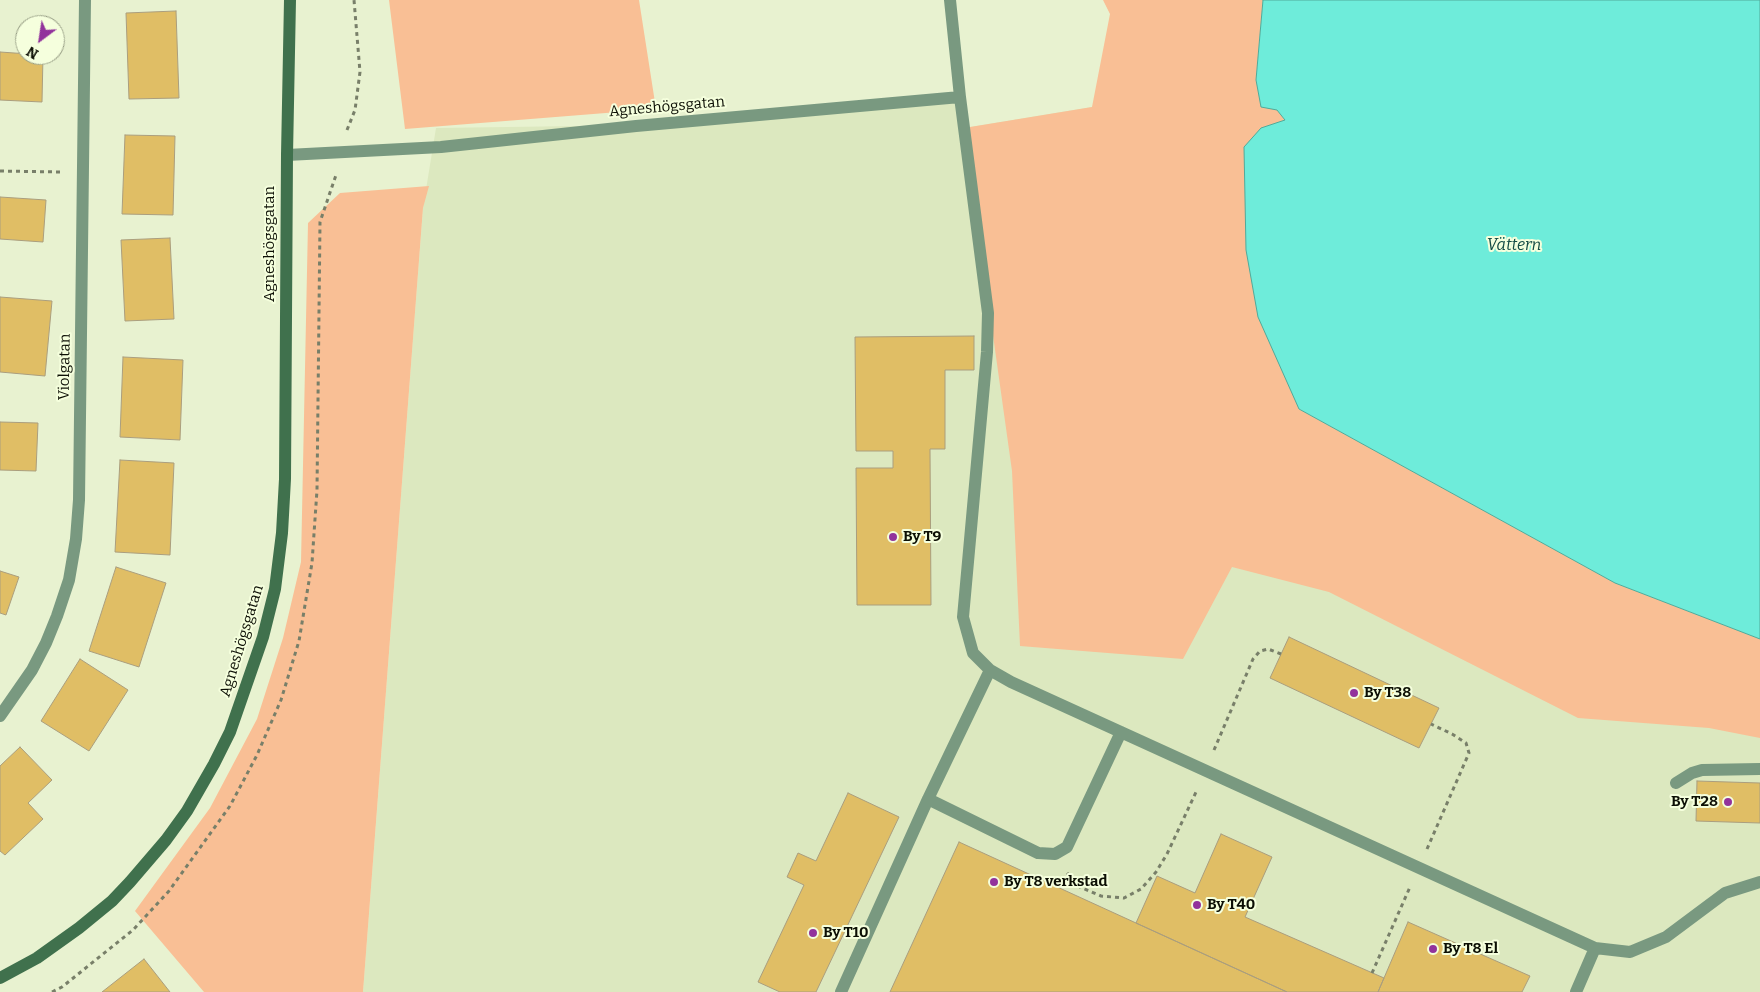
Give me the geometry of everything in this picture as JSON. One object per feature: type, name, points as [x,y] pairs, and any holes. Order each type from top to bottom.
[{"type":"street","name":"Violgatan","points":[[0,716],[32,670],[46,643],[69,580],[76,539],[80,500],[85,0]]},
{"type":"street","name":"Agneshögsgatan","points":[[0,978],[37,958],[79,928],[112,901],[166,840],[191,803],[230,732],[263,636],[275,588],[282,532],[285,478],[290,0]]},
{"type":"street","points":[[950,0],[960,97],[988,313],[988,352],[963,617],[973,653],[990,670],[1011,682],[1595,948],[1630,952],[1666,937],[1725,893],[1760,882]]},
{"type":"street","name":"Agneshögsgatan","points":[[287,155],[441,147],[636,126],[960,97]]},
{"type":"street","points":[[841,992],[928,799],[990,670]]},
{"type":"street","points":[[928,799],[1038,853],[1055,854],[1067,847],[1121,732]]},
{"type":"street","points":[[1676,783],[1692,773],[1702,770],[1760,769]]},
{"type":"street","points":[[1576,992],[1595,948]]},
{"type":"path","points":[[334,181],[355,110],[360,72],[354,0]]},
{"type":"path","points":[[0,171],[84,173]]},
{"type":"path","points":[[1055,854],[1066,872],[1080,887],[1101,896],[1124,898],[1141,889],[1156,872],[1167,854],[1206,771],[1253,659],[1260,651],[1268,649],[1281,654]]},
{"type":"path","points":[[1372,973],[1470,753],[1466,743],[1431,724]]},
{"type":"shaded area","points":[[389,0],[639,0],[656,109],[405,129]]},
{"type":"shaded area","points":[[1103,0],[1263,0],[1256,80],[1261,106],[1277,110],[1285,120],[1244,147],[1245,191],[1299,409],[1615,583],[1760,639],[1760,738],[1709,728],[1578,718],[1329,592],[1232,567],[1183,659],[1020,646],[1012,471],[964,128],[1092,107],[1110,14]]},
{"type":"shaded area","points":[[1256,80],[1285,120],[1299,409],[1617,584],[1760,639],[1760,992],[363,992],[423,208],[436,128],[649,125],[959,98],[964,128]]},
{"type":"shaded area","points":[[429,186],[423,208],[363,992],[204,992],[135,911],[210,808],[257,719],[283,638],[301,562],[308,223],[340,193]]},
{"type":"water","name":"Vättern","points":[[1263,0],[1760,0],[1760,639],[1615,583],[1299,409],[1258,317],[1246,250],[1244,147],[1261,128],[1285,120],[1277,110],[1261,107],[1256,80]]},
{"type":"building","points":[[176,11],[179,98],[129,99],[126,13]]},
{"type":"building","points":[[0,52],[15,53],[15,65],[43,65],[42,102],[0,100]]},
{"type":"building","points":[[125,135],[175,136],[173,215],[122,214]]},
{"type":"building","points":[[0,197],[46,200],[43,242],[0,239]]},
{"type":"building","points":[[170,238],[174,319],[125,321],[121,240]]},
{"type":"building","points":[[0,297],[52,301],[45,376],[0,372]]},
{"type":"building","name":"By T9","points":[[974,336],[974,370],[945,370],[945,449],[930,449],[931,605],[857,605],[856,468],[893,468],[893,451],[856,451],[855,337]]},
{"type":"building","points":[[123,357],[183,360],[180,440],[120,437]]},
{"type":"building","points":[[0,422],[38,423],[36,471],[0,470]]},
{"type":"building","points":[[120,460],[174,463],[170,555],[115,552]]},
{"type":"building","points":[[116,567],[166,583],[139,667],[89,651]]},
{"type":"building","points":[[0,571],[19,577],[6,615],[0,613]]},
{"type":"building","name":"By T38","points":[[1289,637],[1439,708],[1419,748],[1270,678]]},
{"type":"building","points":[[80,659],[128,690],[89,751],[41,721]]},
{"type":"building","points":[[20,747],[52,780],[28,803],[43,819],[5,855],[0,851],[0,766]]},
{"type":"building","name":"By T28","points":[[1697,781],[1760,783],[1760,823],[1696,821]]},
{"type":"building","name":"By T10","points":[[848,793],[899,817],[816,992],[780,992],[758,982],[804,885],[787,877],[798,853],[816,861]]},
{"type":"building","name":"By T40","points":[[1221,834],[1272,857],[1245,917],[1384,978],[1378,992],[1287,992],[1136,923],[1157,876],[1195,893]]},
{"type":"building","name":"By T8 verkstad","points":[[959,842],[1136,923],[1287,992],[890,992]]},
{"type":"building","name":"By T8 El","points":[[1408,922],[1530,976],[1522,992],[1378,992]]},
{"type":"building","points":[[144,959],[170,992],[102,992]]},
{"type":"place","name":"By T9","points":[[893,537]]},
{"type":"place","name":"By T38","points":[[1354,693]]},
{"type":"place","name":"By T28","points":[[1728,802]]},
{"type":"place","name":"By T8 verkstad","points":[[994,882]]},
{"type":"place","name":"By T40","points":[[1197,905]]},
{"type":"place","name":"By T10","points":[[813,933]]},
{"type":"place","name":"By T8 El","points":[[1433,949]]}]
